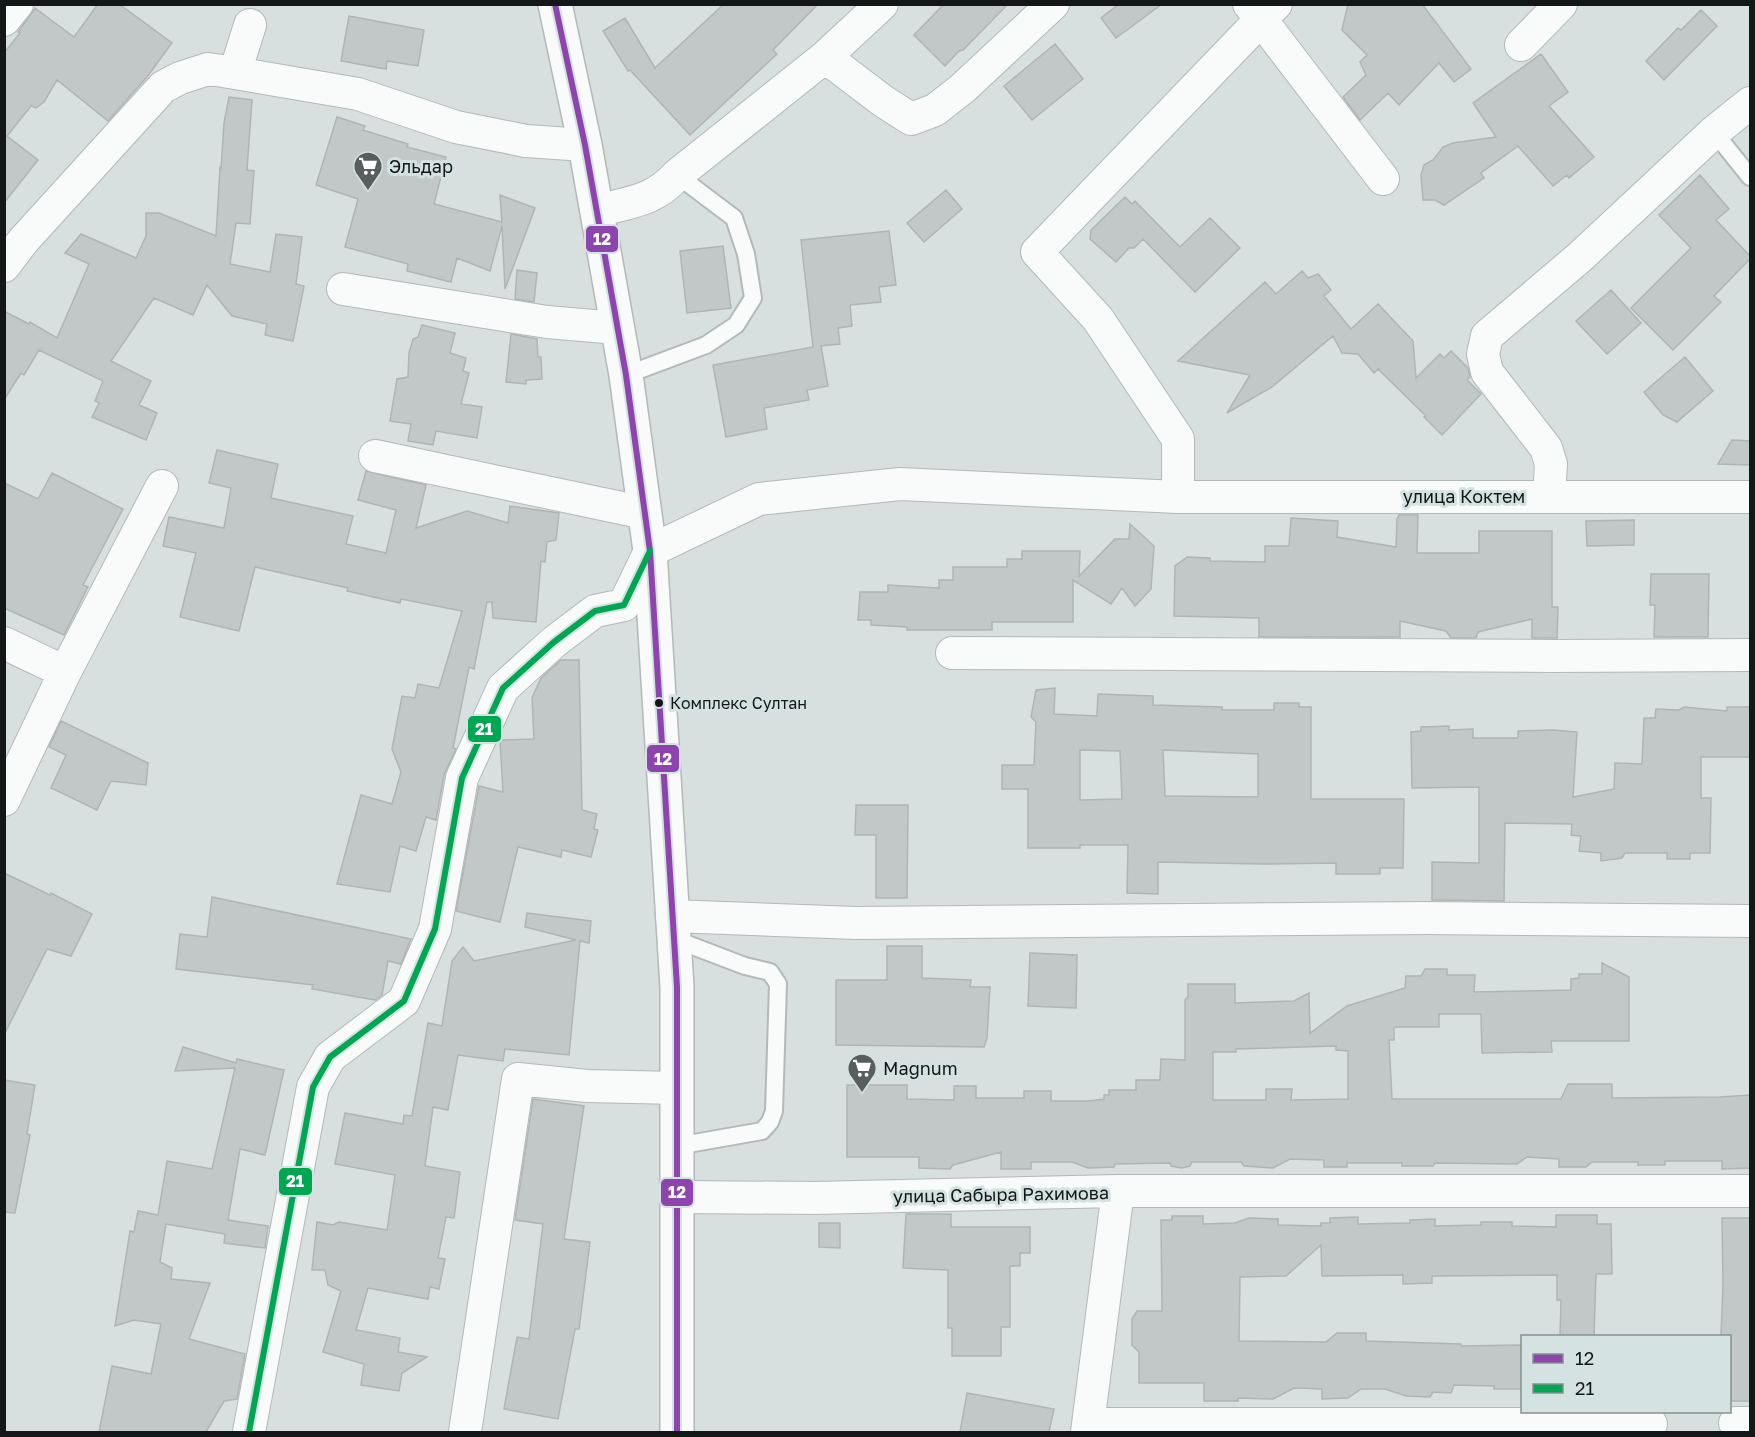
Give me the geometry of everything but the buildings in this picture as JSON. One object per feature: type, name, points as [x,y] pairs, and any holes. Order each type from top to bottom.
[{"type":"main road","points":[[560,6],[626,375],[650,551],[677,987],[677,1432]]},
{"type":"street","points":[[4,20],[17,4]]},
{"type":"street","points":[[597,210],[650,197],[667,187],[677,176],[825,57],[882,4]]},
{"type":"street","points":[[825,57],[911,119],[935,110],[956,93],[1053,4]]},
{"type":"street","points":[[1521,45],[1561,4]]},
{"type":"street","points":[[1178,497],[1178,439],[1098,319],[1037,252],[1262,10],[1383,179]]},
{"type":"street","points":[[235,73],[250,25]]},
{"type":"street","points":[[4,266],[23,241],[163,87],[180,78],[208,69],[358,94],[456,127],[526,141],[585,145]]},
{"type":"street","points":[[1549,496],[1551,464],[1546,448],[1487,372],[1483,354],[1486,336],[1580,257],[1714,132],[1750,104]]},
{"type":"street","points":[[343,289],[548,322],[617,328]]},
{"type":"street","points":[[375,456],[645,513]]},
{"type":"street","name":"улица Коктем","points":[[650,551],[759,499],[900,484],[1178,497],[1750,497]]},
{"type":"street","points":[[4,800],[65,672],[162,486]]},
{"type":"street","points":[[249,1432],[313,1087],[330,1057],[404,1001],[435,929],[462,778],[503,688],[554,642],[595,611],[624,605],[650,551]]},
{"type":"street","points":[[4,643],[65,672]]},
{"type":"street","points":[[952,653],[1750,655]]},
{"type":"street","points":[[673,927],[1412,918],[1750,921]]},
{"type":"street","points":[[465,1432],[518,1079],[587,1086],[677,1088]]},
{"type":"street","points":[[1118,1191],[1750,1191]]},
{"type":"street","name":"улица Сабыра Рахимова","points":[[677,1197],[815,1198],[1118,1191],[1087,1428]]},
{"type":"street","points":[[1087,1428],[1651,1424]]},
{"type":"lane","points":[[1714,132],[1750,177]]},
{"type":"lane","points":[[626,375],[706,345],[736,325],[753,298],[746,254],[735,218],[677,176]]},
{"type":"lane","points":[[673,927],[745,966],[770,972],[778,984],[774,1111],[770,1122],[762,1131],[677,1146]]},
{"type":"transit line","name":"12","points":[[555,4],[585,145],[626,375],[650,551],[677,987],[677,1432]]},
{"type":"transit line","name":"21","points":[[249,1432],[313,1087],[330,1057],[404,1001],[435,929],[462,778],[503,688],[554,642],[595,611],[624,605],[650,551]]},
{"type":"place","name":"Эльдар","points":[[368,192]]},
{"type":"place","name":"Комплекс Султан","points":[[659,703]]},
{"type":"place","name":"Magnum","points":[[862,1094]]}]
